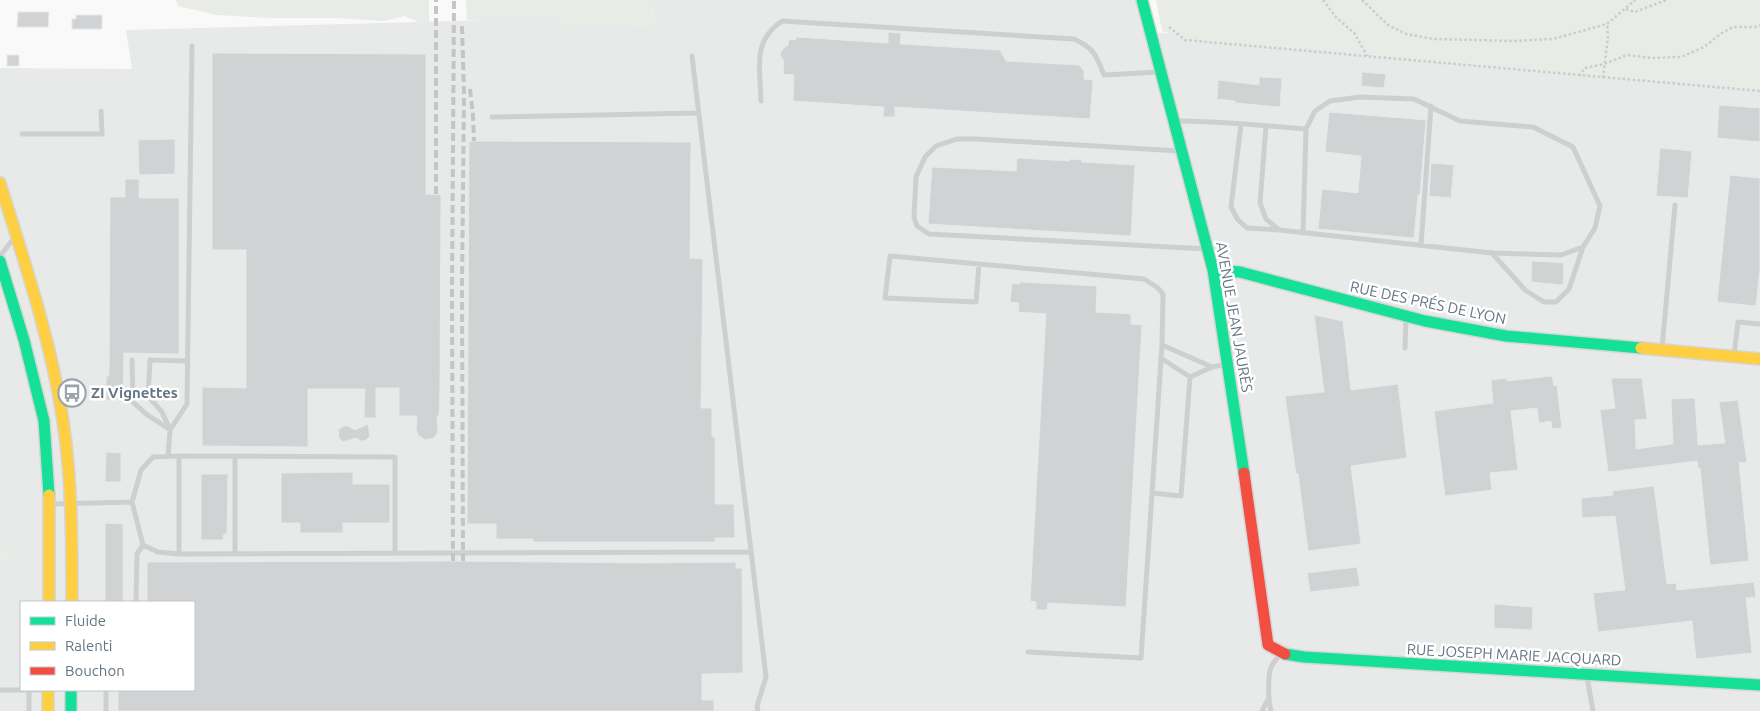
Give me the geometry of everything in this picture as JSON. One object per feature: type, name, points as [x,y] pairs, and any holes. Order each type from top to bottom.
[{"type":"street","name":"AVENUE JEAN JAURÈS","points":[[1142,0],[1213,270],[1268,645]]},
{"type":"street","points":[[0,183],[36,302],[58,386],[66,432],[71,504],[72,601]]},
{"type":"street","points":[[0,262],[24,340],[44,421],[50,504],[49,601]]},
{"type":"street","name":"RUE DES PRÉS DE LYON","points":[[1213,270],[1240,272],[1406,316],[1506,336],[1760,359]]},
{"type":"street","name":"RUE JOSEPH MARIE JACQUARD","points":[[1268,645],[1281,653],[1304,657],[1760,685]]},
{"type":"street","points":[[48,691],[48,711]]},
{"type":"street","points":[[70,711],[71,691]]},
{"type":"lane","points":[[761,101],[760,51],[765,36],[782,21],[1074,39],[1087,45],[1096,54],[1104,75],[1160,72]]},
{"type":"lane","points":[[170,430],[187,404],[192,46]]},
{"type":"lane","points":[[692,56],[766,677],[757,706],[758,711]]},
{"type":"lane","points":[[1303,232],[1306,129],[1315,111],[1330,101],[1360,97],[1414,99],[1460,121],[1533,127],[1573,147],[1600,206],[1595,228],[1584,248],[1569,289],[1556,302],[1544,302],[1525,290],[1492,253]]},
{"type":"lane","points":[[1421,245],[1431,106]]},
{"type":"lane","points":[[22,134],[102,134],[101,111]]},
{"type":"lane","points":[[492,117],[699,113]]},
{"type":"lane","points":[[1173,121],[1306,129]]},
{"type":"lane","points":[[1241,124],[1231,207],[1238,220],[1247,228],[1303,232],[1492,253],[1561,255],[1584,248]]},
{"type":"lane","points":[[1266,126],[1260,203],[1266,219],[1279,230]]},
{"type":"lane","points":[[1181,151],[986,139],[958,139],[936,146],[925,157],[916,177],[914,217],[918,226],[929,234],[1207,249]]},
{"type":"lane","points":[[1662,349],[1675,206]]},
{"type":"lane","points":[[0,256],[16,235]]},
{"type":"lane","points":[[978,264],[976,302],[886,298],[890,256],[1144,279],[1158,288],[1163,294],[1162,345],[1141,658],[1028,652]]},
{"type":"lane","points":[[1405,348],[1406,316]]},
{"type":"lane","points":[[1734,356],[1738,322],[1760,324]]},
{"type":"lane","points":[[1162,345],[1212,367]]},
{"type":"lane","points":[[1161,358],[1190,377]]},
{"type":"lane","points":[[132,360],[133,402],[146,414],[170,430]]},
{"type":"lane","points":[[168,456],[170,430],[162,412],[148,396],[150,360],[187,361]]},
{"type":"lane","points":[[1190,377],[1212,367],[1228,364]]},
{"type":"lane","points":[[1152,493],[1181,496],[1190,377]]},
{"type":"lane","points":[[136,601],[137,554],[143,545],[132,502],[141,470],[153,456],[395,457],[395,553]]},
{"type":"lane","points":[[179,456],[179,554]]},
{"type":"lane","points":[[234,554],[235,456]]},
{"type":"lane","points":[[50,504],[132,502]]},
{"type":"lane","points":[[143,545],[158,552],[179,554],[751,552]]},
{"type":"lane","points":[[1270,711],[1268,701],[1270,669],[1281,653]]},
{"type":"lane","points":[[1587,674],[1592,711]]},
{"type":"lane","points":[[0,690],[20,690]]},
{"type":"lane","points":[[28,711],[30,691]]},
{"type":"lane","points":[[106,691],[106,711]]},
{"type":"lane","points":[[1262,711],[1268,701]]},
{"type":"path","points":[[1323,0],[1336,17],[1355,34],[1367,56]]},
{"type":"path","points":[[1362,0],[1388,25],[1406,34],[1433,38],[1514,41],[1553,39],[1607,24],[1635,0]]},
{"type":"path","points":[[1626,9],[1635,12],[1666,0]]},
{"type":"path","points":[[1603,78],[1608,37],[1607,24]]},
{"type":"path","points":[[1580,76],[1585,68],[1604,64],[1627,55],[1652,58],[1681,57],[1704,47],[1722,33],[1734,27],[1756,28],[1760,25]]},
{"type":"path","points":[[1169,27],[1185,40],[1760,91]]},
{"type":"shaded area","points":[[176,0],[429,0],[429,26],[404,16],[384,21],[217,15],[178,6]]},
{"type":"shaded area","points":[[466,0],[652,0],[653,25],[467,20]]},
{"type":"shaded area","points":[[652,0],[1143,0],[1151,32],[1760,89],[1760,711],[0,711],[0,68],[132,69],[126,30],[490,20],[653,25]]},
{"type":"shaded area","points":[[1156,0],[1760,0],[1760,91],[1185,40],[1162,31]]},
{"type":"shaded area","points":[[20,545],[16,553],[0,566],[0,546]]},
{"type":"building","points":[[18,12],[49,12],[48,27],[17,27]]},
{"type":"building","points":[[76,15],[102,15],[102,29],[72,29],[72,19],[76,19]]},
{"type":"building","points":[[888,32],[901,33],[900,44],[1000,50],[1006,61],[1079,65],[1084,71],[1084,79],[1093,80],[1090,119],[895,107],[895,117],[883,117],[884,107],[793,101],[794,75],[783,74],[784,62],[780,54],[788,45],[789,39],[796,40],[796,37],[888,43]]},
{"type":"building","points":[[212,53],[426,54],[426,194],[441,195],[440,389],[439,416],[437,416],[438,432],[434,438],[425,440],[418,435],[416,429],[417,416],[399,416],[399,388],[376,388],[376,418],[364,418],[365,389],[308,389],[308,447],[202,446],[202,387],[246,388],[246,250],[212,250]]},
{"type":"building","points":[[7,55],[19,55],[19,66],[7,66]]},
{"type":"building","points":[[1362,72],[1386,74],[1384,88],[1361,86]]},
{"type":"building","points":[[1259,77],[1282,78],[1280,107],[1235,103],[1235,101],[1217,99],[1218,80],[1259,85]]},
{"type":"building","points":[[1719,105],[1760,108],[1760,142],[1717,138]]},
{"type":"building","points":[[1329,112],[1426,120],[1420,195],[1418,195],[1414,238],[1318,229],[1322,189],[1358,193],[1361,156],[1325,152]]},
{"type":"building","points":[[175,139],[175,174],[139,175],[138,140]]},
{"type":"building","points":[[469,141],[691,142],[690,258],[703,259],[701,408],[712,408],[712,436],[715,437],[715,504],[734,504],[735,538],[715,538],[715,542],[533,542],[533,539],[496,539],[496,524],[467,524]]},
{"type":"building","points":[[1660,148],[1692,151],[1688,198],[1656,196]]},
{"type":"building","points":[[1017,158],[1069,161],[1070,159],[1082,160],[1082,162],[1135,165],[1131,236],[928,224],[932,167],[1016,171]]},
{"type":"building","points":[[1431,163],[1454,165],[1451,198],[1429,196]]},
{"type":"building","points":[[1730,175],[1760,178],[1760,269],[1756,306],[1717,302]]},
{"type":"building","points":[[125,179],[139,179],[139,198],[179,198],[179,354],[124,353],[123,400],[106,400],[106,376],[109,376],[110,197],[125,197]]},
{"type":"building","points":[[1532,261],[1564,263],[1563,285],[1531,282]]},
{"type":"building","points":[[1020,282],[1097,286],[1096,312],[1131,314],[1131,324],[1142,325],[1126,607],[1048,603],[1047,610],[1036,610],[1036,602],[1030,601],[1046,314],[1018,312],[1019,303],[1010,302],[1012,283],[1020,284]]},
{"type":"building","points":[[1314,315],[1343,321],[1351,390],[1398,384],[1407,458],[1351,466],[1361,544],[1308,551],[1285,396],[1324,392]]},
{"type":"building","points":[[1552,376],[1554,386],[1557,385],[1562,428],[1552,429],[1551,421],[1539,423],[1537,408],[1511,411],[1518,470],[1490,473],[1492,490],[1445,496],[1434,411],[1493,403],[1491,380],[1507,378],[1507,381]]},
{"type":"building","points":[[1611,378],[1642,378],[1647,419],[1635,420],[1636,449],[1673,444],[1671,399],[1695,398],[1698,445],[1725,443],[1719,402],[1738,400],[1747,462],[1739,463],[1749,561],[1710,565],[1700,468],[1698,468],[1697,461],[1608,472],[1600,410],[1615,408]]},
{"type":"building","points":[[368,424],[370,436],[365,441],[356,438],[343,442],[339,438],[338,430],[343,426],[348,426],[355,430]]},
{"type":"building","points":[[106,452],[121,453],[121,482],[105,482]]},
{"type":"building","points":[[353,472],[353,484],[390,484],[390,523],[343,523],[343,533],[300,533],[300,523],[281,523],[281,473]]},
{"type":"building","points":[[201,474],[228,474],[227,534],[224,534],[223,540],[201,540]]},
{"type":"building","points":[[1654,486],[1667,584],[1676,583],[1677,590],[1754,582],[1756,597],[1746,598],[1752,653],[1696,659],[1692,621],[1598,632],[1593,593],[1625,590],[1615,516],[1582,518],[1581,498],[1613,495],[1612,491]]},
{"type":"building","points":[[105,523],[123,524],[123,601],[105,601]]},
{"type":"building","points":[[147,562],[736,562],[736,568],[742,568],[743,673],[702,674],[702,700],[714,700],[714,711],[118,711],[118,691],[195,691],[195,601],[147,601]]},
{"type":"building","points":[[1357,567],[1360,586],[1310,592],[1307,573]]},
{"type":"building","points":[[1494,604],[1533,607],[1532,630],[1494,628]]},
{"type":"railway","points":[[436,0],[436,194]]},
{"type":"railway","points":[[453,561],[454,0]]},
{"type":"railway","points":[[462,26],[464,94],[462,287],[463,561]]},
{"type":"railway","points":[[470,89],[474,141]]},
{"type":"traffic: fast","points":[[1142,0],[1213,270],[1244,473]]},
{"type":"traffic: fast","points":[[0,261],[24,340],[44,421],[49,495]]},
{"type":"traffic: fast","points":[[1213,270],[1240,272],[1425,321],[1506,336],[1641,348]]},
{"type":"traffic: fast","points":[[1285,654],[1304,657],[1760,685]]},
{"type":"traffic: fast","points":[[71,691],[71,711]]},
{"type":"traffic: slow","points":[[0,183],[36,301],[58,391],[70,489],[72,601]]},
{"type":"traffic: slow","points":[[1641,348],[1760,359]]},
{"type":"traffic: slow","points":[[49,495],[49,601]]},
{"type":"traffic: slow","points":[[48,691],[48,711]]},
{"type":"traffic: jam","points":[[1244,473],[1268,645],[1285,654]]},
{"type":"place","name":"ZI Vignettes","points":[[72,393]]}]
